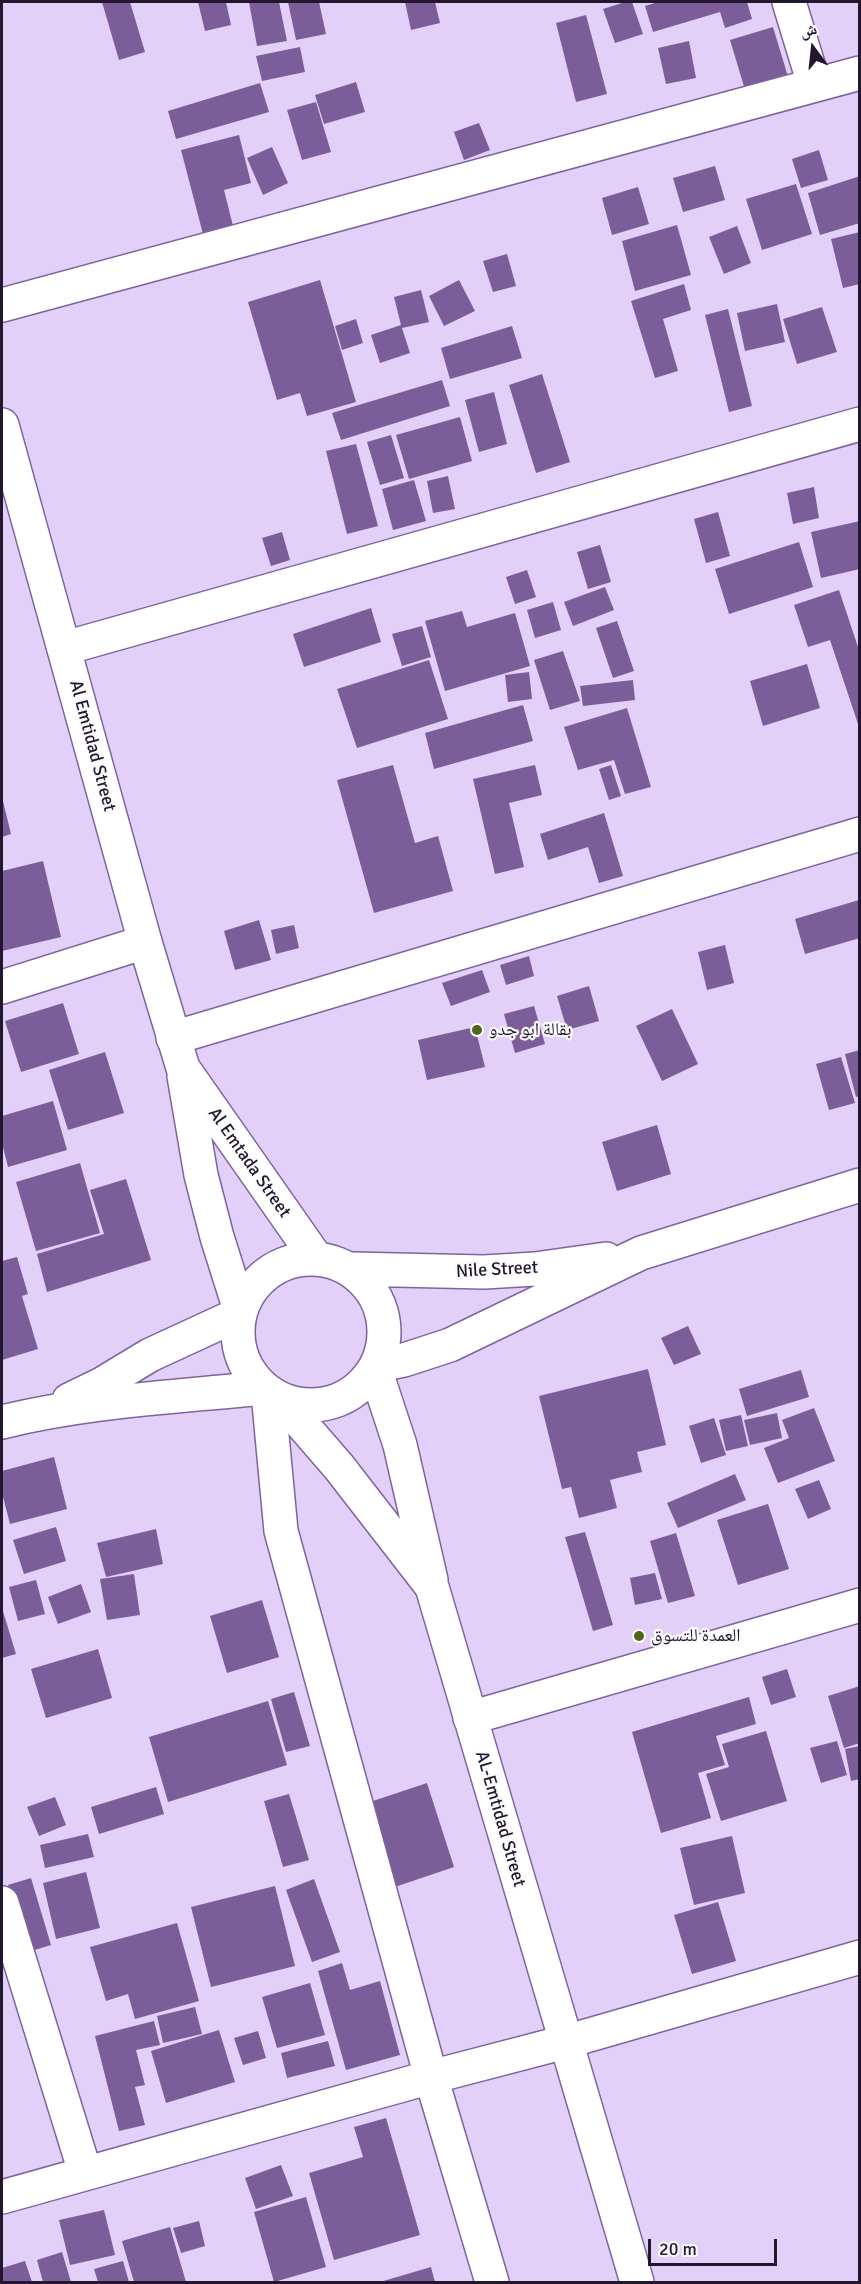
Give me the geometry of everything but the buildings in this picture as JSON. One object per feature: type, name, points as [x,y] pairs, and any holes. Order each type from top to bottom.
[{"type":"street","points":[[789,2],[814,84]]},
{"type":"street","points":[[2,305],[860,73]]},
{"type":"street","points":[[65,648],[860,424]]},
{"type":"street","name":"Al Emtidad Street","points":[[2,425],[145,942],[178,1053]]},
{"type":"street","points":[[240,1312],[201,1175],[178,1053],[860,834]]},
{"type":"street","points":[[2,987],[145,942]]},
{"type":"street","name":"Al Emtada Street","points":[[178,1053],[316,1258]]},
{"type":"street","name":"Nile Street","points":[[376,1367],[450,1345],[641,1253],[860,1185]]},
{"type":"street","name":"Nile Street","points":[[351,1269],[484,1272],[535,1269],[641,1253]]},
{"type":"street","points":[[2,1422],[49,1410],[149,1398],[270,1393],[302,1406],[323,1405],[344,1398],[362,1386],[376,1367],[384,1344],[385,1323],[379,1302],[368,1284],[351,1269],[316,1258],[284,1263],[256,1282],[240,1312],[237,1341],[246,1367],[270,1393],[281,1531],[431,2077],[492,2283]]},
{"type":"street","points":[[49,1410],[102,1384],[150,1355],[240,1312]]},
{"type":"street","points":[[376,1367],[400,1445],[432,1587]]},
{"type":"street","name":"AL-Emtidad Street","points":[[270,1393],[324,1448],[432,1587],[637,2283]]},
{"type":"street","points":[[470,1718],[860,1605]]},
{"type":"street","points":[[2,1903],[85,2172]]},
{"type":"street","points":[[2,2197],[85,2172],[565,2042],[860,1957]]},
{"type":"place","name":"بقالة ابو جدو","points":[[477,1030]]},
{"type":"place","name":"العمدة للتسوق","points":[[639,1636]]}]
